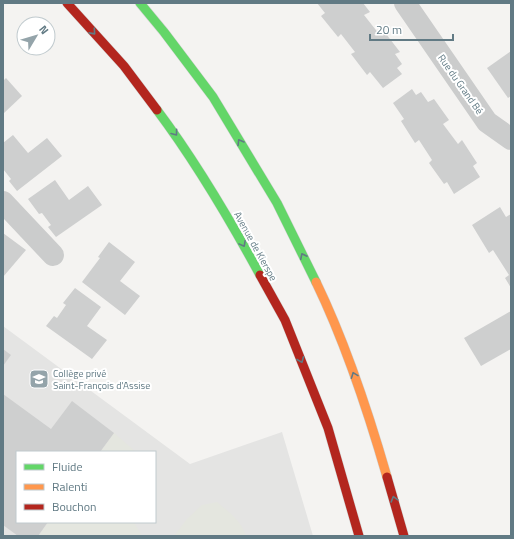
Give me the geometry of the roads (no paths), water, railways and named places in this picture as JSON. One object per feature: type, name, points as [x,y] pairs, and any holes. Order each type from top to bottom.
[{"type":"main road","name":"Avenue de Kierspe","points":[[67,3],[124,66],[182,143],[234,227],[288,328],[328,428],[359,536]]},
{"type":"main road","points":[[140,3],[213,97],[277,203],[325,301],[367,409],[404,536]]},
{"type":"street","name":"Rue du Grand Bé","points":[[405,3],[487,122],[511,139]]},
{"type":"street","points":[[3,202],[53,255]]},
{"type":"place","name":"Collège privé Saint-François d'Assise","points":[[39,379]]}]
